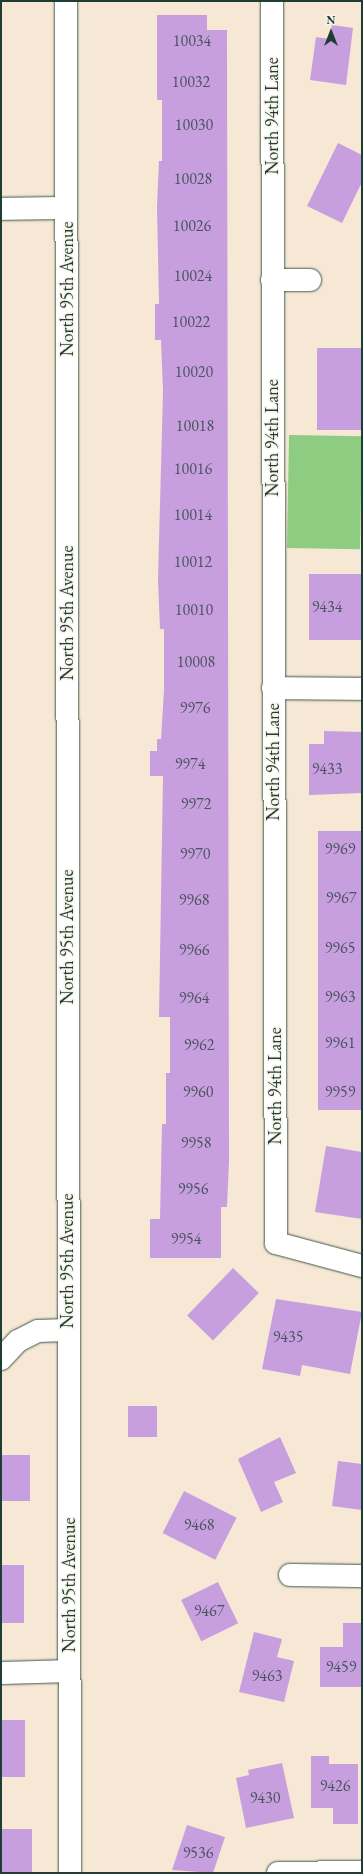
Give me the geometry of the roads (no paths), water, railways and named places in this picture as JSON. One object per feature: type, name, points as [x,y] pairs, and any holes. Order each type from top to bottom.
[{"type":"street","name":"North 95th Avenue","points":[[66,1],[67,1330],[70,1873]]},
{"type":"street","name":"North 94th Lane","points":[[272,1],[273,688],[276,1243],[362,1266]]},
{"type":"street","points":[[1,209],[66,208]]},
{"type":"street","points":[[272,280],[310,280]]},
{"type":"street","points":[[273,688],[362,689]]},
{"type":"street","points":[[1,1359],[18,1341],[38,1331],[67,1330]]},
{"type":"street","points":[[290,1575],[362,1576]]},
{"type":"street","points":[[1,1673],[69,1671]]},
{"type":"street","points":[[278,1873],[362,1872]]}]
